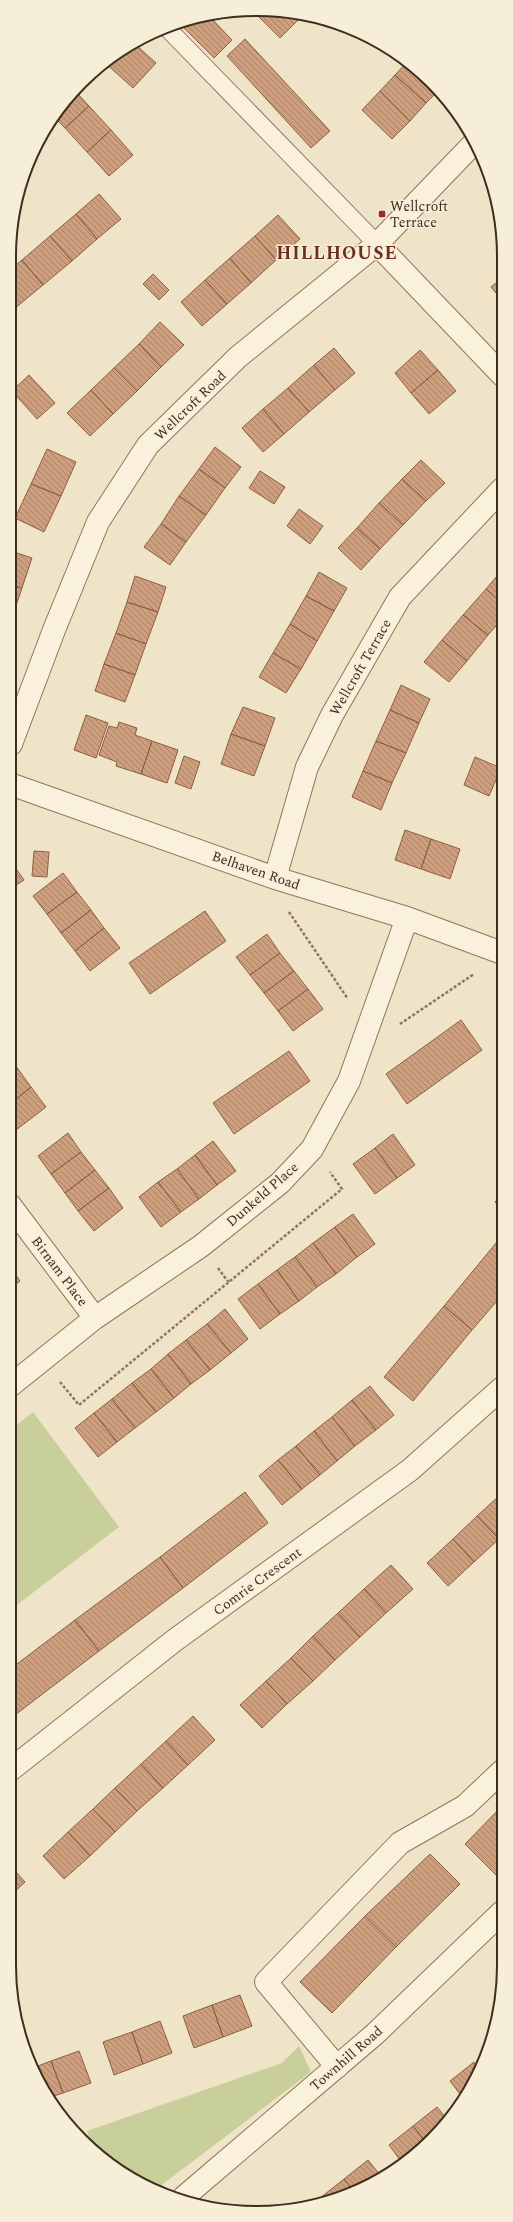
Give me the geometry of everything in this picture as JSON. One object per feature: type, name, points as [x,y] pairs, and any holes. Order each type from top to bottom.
[{"type":"street","name":"Wellcroft Road","points":[[16,728],[98,522],[148,445],[238,357],[377,244],[470,147]]},
{"type":"street","points":[[377,244],[497,370]]},
{"type":"street","name":"Wellcroft Terrace","points":[[275,878],[307,767],[332,715],[400,597],[497,494]]},
{"type":"street","name":"Belhaven Road","points":[[16,786],[275,878],[407,918],[497,951]]},
{"type":"street","name":"Dunkeld Place","points":[[16,1381],[95,1318],[201,1246],[280,1183],[312,1149],[350,1081],[407,918]]},
{"type":"street","name":"Birnam Place","points":[[16,1213],[95,1318]]},
{"type":"street","name":"Comrie Crescent","points":[[16,1766],[175,1640],[410,1470],[497,1392]]},
{"type":"street","points":[[337,2067],[266,1982],[400,1843],[465,1806],[497,1776]]},
{"type":"street","name":"Townhill Road","points":[[187,2196],[375,2034],[497,1917]]},
{"type":"lane","points":[[171,32],[377,244]]},
{"type":"path","points":[[288,912],[369,1029]]},
{"type":"path","points":[[362,1050],[476,972]]},
{"type":"path","points":[[79,1405],[342,1189]]},
{"type":"green space","points":[[33,1412],[119,1527],[16,1606],[16,1425]]},
{"type":"green space","points":[[299,2046],[311,2072],[160,2186],[136,2174],[110,2156],[90,2139],[87,2131],[282,2063]]},
{"type":"building","points":[[258,16],[298,20],[280,38]]},
{"type":"building","points":[[213,20],[232,40],[214,58],[184,28]]},
{"type":"building","points":[[245,39],[330,131],[311,148],[227,56]]},
{"type":"building","points":[[138,47],[156,63],[133,88],[109,67]]},
{"type":"building","points":[[403,66],[427,86],[434,95],[426,103],[395,75]]},
{"type":"building","points":[[395,75],[426,103],[410,121],[380,91]]},
{"type":"building","points":[[380,91],[410,121],[392,139],[362,110]]},
{"type":"building","points":[[79,95],[89,106],[65,128],[58,121]]},
{"type":"building","points":[[89,106],[111,130],[87,152],[65,128]]},
{"type":"building","points":[[111,130],[133,155],[109,176],[87,152]]},
{"type":"building","points":[[99,194],[121,219],[97,239],[76,214]]},
{"type":"building","points":[[76,214],[97,239],[72,261],[50,236]]},
{"type":"building","points":[[278,215],[300,239],[276,260],[255,236]]},
{"type":"building","points":[[50,236],[72,261],[43,285],[22,260]]},
{"type":"building","points":[[255,236],[276,260],[251,283],[230,258]]},
{"type":"building","points":[[230,258],[251,283],[227,304],[205,280]]},
{"type":"building","points":[[22,260],[43,285],[16,307],[16,265]]},
{"type":"building","points":[[153,274],[169,290],[159,300],[143,284]]},
{"type":"building","points":[[205,280],[227,304],[202,326],[181,302]]},
{"type":"building","points":[[497,282],[497,294],[491,287]]},
{"type":"building","points":[[160,322],[184,345],[161,367],[139,344]]},
{"type":"building","points":[[139,344],[161,367],[137,391],[114,368]]},
{"type":"building","points":[[334,348],[355,373],[335,390],[314,365]]},
{"type":"building","points":[[420,350],[438,370],[411,393],[395,373]]},
{"type":"building","points":[[314,365],[335,390],[309,412],[288,388]]},
{"type":"building","points":[[114,368],[137,391],[113,414],[91,390]]},
{"type":"building","points":[[438,370],[456,391],[429,414],[411,393]]},
{"type":"building","points":[[29,375],[55,403],[37,419],[16,395],[16,387]]},
{"type":"building","points":[[288,388],[309,412],[284,434],[263,409]]},
{"type":"building","points":[[91,390],[113,414],[90,436],[67,413]]},
{"type":"building","points":[[263,409],[284,434],[263,452],[242,428]]},
{"type":"building","points":[[215,447],[241,467],[225,488],[199,469]]},
{"type":"building","points":[[47,449],[76,462],[61,496],[31,484]]},
{"type":"building","points":[[421,460],[445,483],[426,501],[402,479]]},
{"type":"building","points":[[199,469],[225,488],[206,515],[179,496]]},
{"type":"building","points":[[260,471],[285,487],[274,504],[249,488]]},
{"type":"building","points":[[402,479],[426,501],[403,525],[379,503]]},
{"type":"building","points":[[31,484],[61,496],[44,532],[16,518]]},
{"type":"building","points":[[179,496],[206,515],[186,542],[161,524]]},
{"type":"building","points":[[379,503],[403,525],[380,549],[357,528]]},
{"type":"building","points":[[299,509],[323,526],[310,544],[287,526]]},
{"type":"building","points":[[161,524],[186,542],[170,565],[144,547]]},
{"type":"building","points":[[357,528],[380,549],[361,570],[338,548]]},
{"type":"building","points":[[16,553],[32,558],[22,588],[16,586]]},
{"type":"building","points":[[319,572],[347,588],[334,611],[306,596]]},
{"type":"building","points":[[135,576],[166,587],[158,612],[127,602]]},
{"type":"building","points":[[497,576],[497,599],[486,589]]},
{"type":"building","points":[[16,586],[22,588],[16,605]]},
{"type":"building","points":[[486,589],[497,599],[497,625],[488,635],[463,615]]},
{"type":"building","points":[[306,596],[334,611],[317,641],[290,624]]},
{"type":"building","points":[[127,602],[158,612],[146,644],[116,633]]},
{"type":"building","points":[[463,615],[488,635],[467,661],[442,640]]},
{"type":"building","points":[[290,624],[317,641],[301,669],[273,653]]},
{"type":"building","points":[[116,633],[146,644],[135,675],[104,664]]},
{"type":"building","points":[[442,640],[467,661],[449,682],[424,662]]},
{"type":"building","points":[[273,653],[301,669],[286,693],[259,677]]},
{"type":"building","points":[[104,664],[135,675],[125,702],[95,691]]},
{"type":"building","points":[[401,685],[430,699],[419,723],[390,710]]},
{"type":"building","points":[[243,707],[275,718],[265,746],[231,734]]},
{"type":"building","points":[[390,710],[419,723],[406,753],[376,741]]},
{"type":"building","points":[[86,715],[108,723],[96,758],[74,750]]},
{"type":"building","points":[[119,722],[137,728],[135,735],[152,741],[141,774],[116,766],[117,762],[99,755],[109,726],[117,728]]},
{"type":"building","points":[[231,734],[265,746],[254,776],[221,764]]},
{"type":"building","points":[[152,741],[178,750],[167,783],[141,774]]},
{"type":"building","points":[[376,741],[406,753],[392,783],[363,771]]},
{"type":"building","points":[[184,756],[200,762],[191,789],[175,783]]},
{"type":"building","points":[[475,757],[497,766],[497,777],[489,796],[464,785]]},
{"type":"building","points":[[363,771],[392,783],[381,810],[352,797]]},
{"type":"building","points":[[405,830],[431,839],[421,869],[395,860]]},
{"type":"building","points":[[431,839],[460,849],[450,879],[421,869]]},
{"type":"building","points":[[34,851],[49,852],[47,877],[32,876]]},
{"type":"building","points":[[16,869],[24,880],[16,885]]},
{"type":"building","points":[[63,873],[77,892],[47,914],[33,896]]},
{"type":"building","points":[[77,892],[91,910],[61,933],[47,914]]},
{"type":"building","points":[[91,910],[104,928],[75,951],[61,933]]},
{"type":"building","points":[[205,911],[226,941],[150,994],[129,963]]},
{"type":"building","points":[[104,928],[120,948],[90,971],[75,951]]},
{"type":"building","points":[[267,934],[280,953],[250,975],[236,957]]},
{"type":"building","points":[[280,953],[294,971],[264,993],[250,975]]},
{"type":"building","points":[[294,971],[308,989],[278,1011],[264,993]]},
{"type":"building","points":[[308,989],[323,1009],[293,1031],[278,1011]]},
{"type":"building","points":[[461,1020],[482,1050],[407,1104],[386,1074]]},
{"type":"building","points":[[289,1051],[310,1081],[234,1134],[213,1103]]},
{"type":"building","points":[[18,1069],[31,1087],[16,1099],[16,1070]]},
{"type":"building","points":[[31,1087],[46,1107],[16,1130],[16,1099]]},
{"type":"building","points":[[68,1133],[81,1152],[51,1174],[38,1156]]},
{"type":"building","points":[[393,1134],[415,1165],[397,1178],[375,1148]]},
{"type":"building","points":[[213,1141],[236,1171],[217,1185],[195,1155]]},
{"type":"building","points":[[375,1148],[397,1178],[375,1194],[353,1164]]},
{"type":"building","points":[[81,1152],[95,1170],[65,1193],[51,1174]]},
{"type":"building","points":[[195,1155],[217,1185],[199,1199],[177,1169]]},
{"type":"building","points":[[177,1169],[199,1199],[181,1212],[158,1182]]},
{"type":"building","points":[[95,1170],[109,1188],[78,1211],[65,1193]]},
{"type":"building","points":[[158,1182],[181,1212],[161,1227],[139,1197]]},
{"type":"building","points":[[109,1188],[123,1208],[94,1231],[78,1211]]},
{"type":"building","points":[[353,1214],[375,1244],[357,1257],[335,1227]]},
{"type":"building","points":[[335,1227],[357,1257],[336,1274],[313,1243]]},
{"type":"building","points":[[497,1242],[497,1301],[472,1330],[444,1306]]},
{"type":"building","points":[[313,1243],[336,1274],[317,1287],[295,1257]]},
{"type":"building","points":[[295,1257],[317,1287],[299,1301],[277,1270]]},
{"type":"building","points":[[277,1270],[299,1301],[280,1314],[258,1284]]},
{"type":"building","points":[[16,1275],[20,1281],[16,1284]]},
{"type":"building","points":[[258,1284],[280,1314],[260,1329],[238,1299]]},
{"type":"building","points":[[444,1306],[472,1330],[413,1401],[384,1377]]},
{"type":"building","points":[[225,1309],[248,1339],[231,1353],[207,1324]]},
{"type":"building","points":[[207,1324],[231,1353],[210,1370],[186,1340]]},
{"type":"building","points":[[186,1340],[210,1370],[191,1384],[168,1354]]},
{"type":"building","points":[[168,1354],[191,1384],[174,1398],[151,1369]]},
{"type":"building","points":[[151,1369],[174,1398],[156,1412],[132,1383]]},
{"type":"building","points":[[132,1383],[156,1412],[135,1428],[112,1399]]},
{"type":"building","points":[[370,1386],[394,1415],[376,1430],[352,1400]]},
{"type":"building","points":[[112,1399],[135,1428],[117,1442],[94,1413]]},
{"type":"building","points":[[352,1400],[376,1430],[355,1446],[332,1417]]},
{"type":"building","points":[[94,1413],[117,1442],[98,1457],[75,1428]]},
{"type":"building","points":[[332,1417],[355,1446],[337,1461],[314,1431]]},
{"type":"building","points":[[314,1431],[337,1461],[320,1475],[296,1446]]},
{"type":"building","points":[[296,1446],[320,1475],[302,1489],[278,1460]]},
{"type":"building","points":[[278,1460],[302,1489],[282,1505],[259,1476]]},
{"type":"building","points":[[245,1492],[268,1523],[183,1588],[160,1557]]},
{"type":"building","points":[[497,1498],[497,1537],[477,1516]]},
{"type":"building","points":[[477,1516],[497,1537],[497,1541],[474,1562],[453,1539]]},
{"type":"building","points":[[453,1539],[474,1562],[448,1586],[427,1563]]},
{"type":"building","points":[[160,1557],[183,1588],[99,1651],[75,1620]]},
{"type":"building","points":[[391,1565],[413,1589],[386,1613],[364,1589]]},
{"type":"building","points":[[364,1589],[386,1613],[360,1637],[338,1613]]},
{"type":"building","points":[[338,1613],[360,1637],[335,1660],[313,1636]]},
{"type":"building","points":[[75,1620],[99,1651],[16,1714],[16,1665]]},
{"type":"building","points":[[313,1636],[335,1660],[313,1681],[291,1658]]},
{"type":"building","points":[[291,1658],[313,1681],[287,1704],[266,1681]]},
{"type":"building","points":[[266,1681],[287,1704],[262,1728],[240,1705]]},
{"type":"building","points":[[193,1716],[215,1740],[188,1765],[166,1741]]},
{"type":"building","points":[[166,1741],[188,1765],[163,1788],[141,1764]]},
{"type":"building","points":[[141,1764],[163,1788],[137,1811],[115,1788]]},
{"type":"building","points":[[115,1788],[137,1811],[115,1832],[93,1809]]},
{"type":"building","points":[[93,1809],[115,1832],[90,1856],[68,1832]]},
{"type":"building","points":[[497,1811],[497,1874],[496,1875],[465,1844]]},
{"type":"building","points":[[68,1832],[90,1856],[64,1879],[43,1856]]},
{"type":"building","points":[[430,1854],[460,1884],[396,1947],[365,1916]]},
{"type":"building","points":[[16,1872],[25,1882],[16,1890]]},
{"type":"building","points":[[365,1916],[396,1947],[332,2013],[300,1982]]},
{"type":"building","points":[[240,1995],[252,2026],[223,2037],[212,2005]]},
{"type":"building","points":[[212,2005],[223,2037],[194,2048],[183,2016]]},
{"type":"building","points":[[160,2021],[172,2053],[143,2064],[132,2032]]},
{"type":"building","points":[[132,2032],[143,2064],[114,2075],[103,2042]]},
{"type":"building","points":[[79,2051],[91,2083],[63,2093],[51,2061]]},
{"type":"building","points":[[51,2061],[63,2093],[55,2096],[38,2066]]},
{"type":"building","points":[[474,2062],[476,2065],[460,2094],[450,2081]]},
{"type":"building","points":[[437,2107],[444,2116],[423,2139],[413,2126]]},
{"type":"building","points":[[413,2126],[423,2139],[399,2159],[389,2145]]},
{"type":"building","points":[[368,2160],[378,2173],[351,2187],[344,2179]]},
{"type":"building","points":[[344,2179],[351,2187],[349,2188],[321,2197]]},
{"type":"place","name":"Wellcroft Terrace","points":[[382,214]]},
{"type":"district","name":"HILLHOUSE","points":[[337,253]]}]
